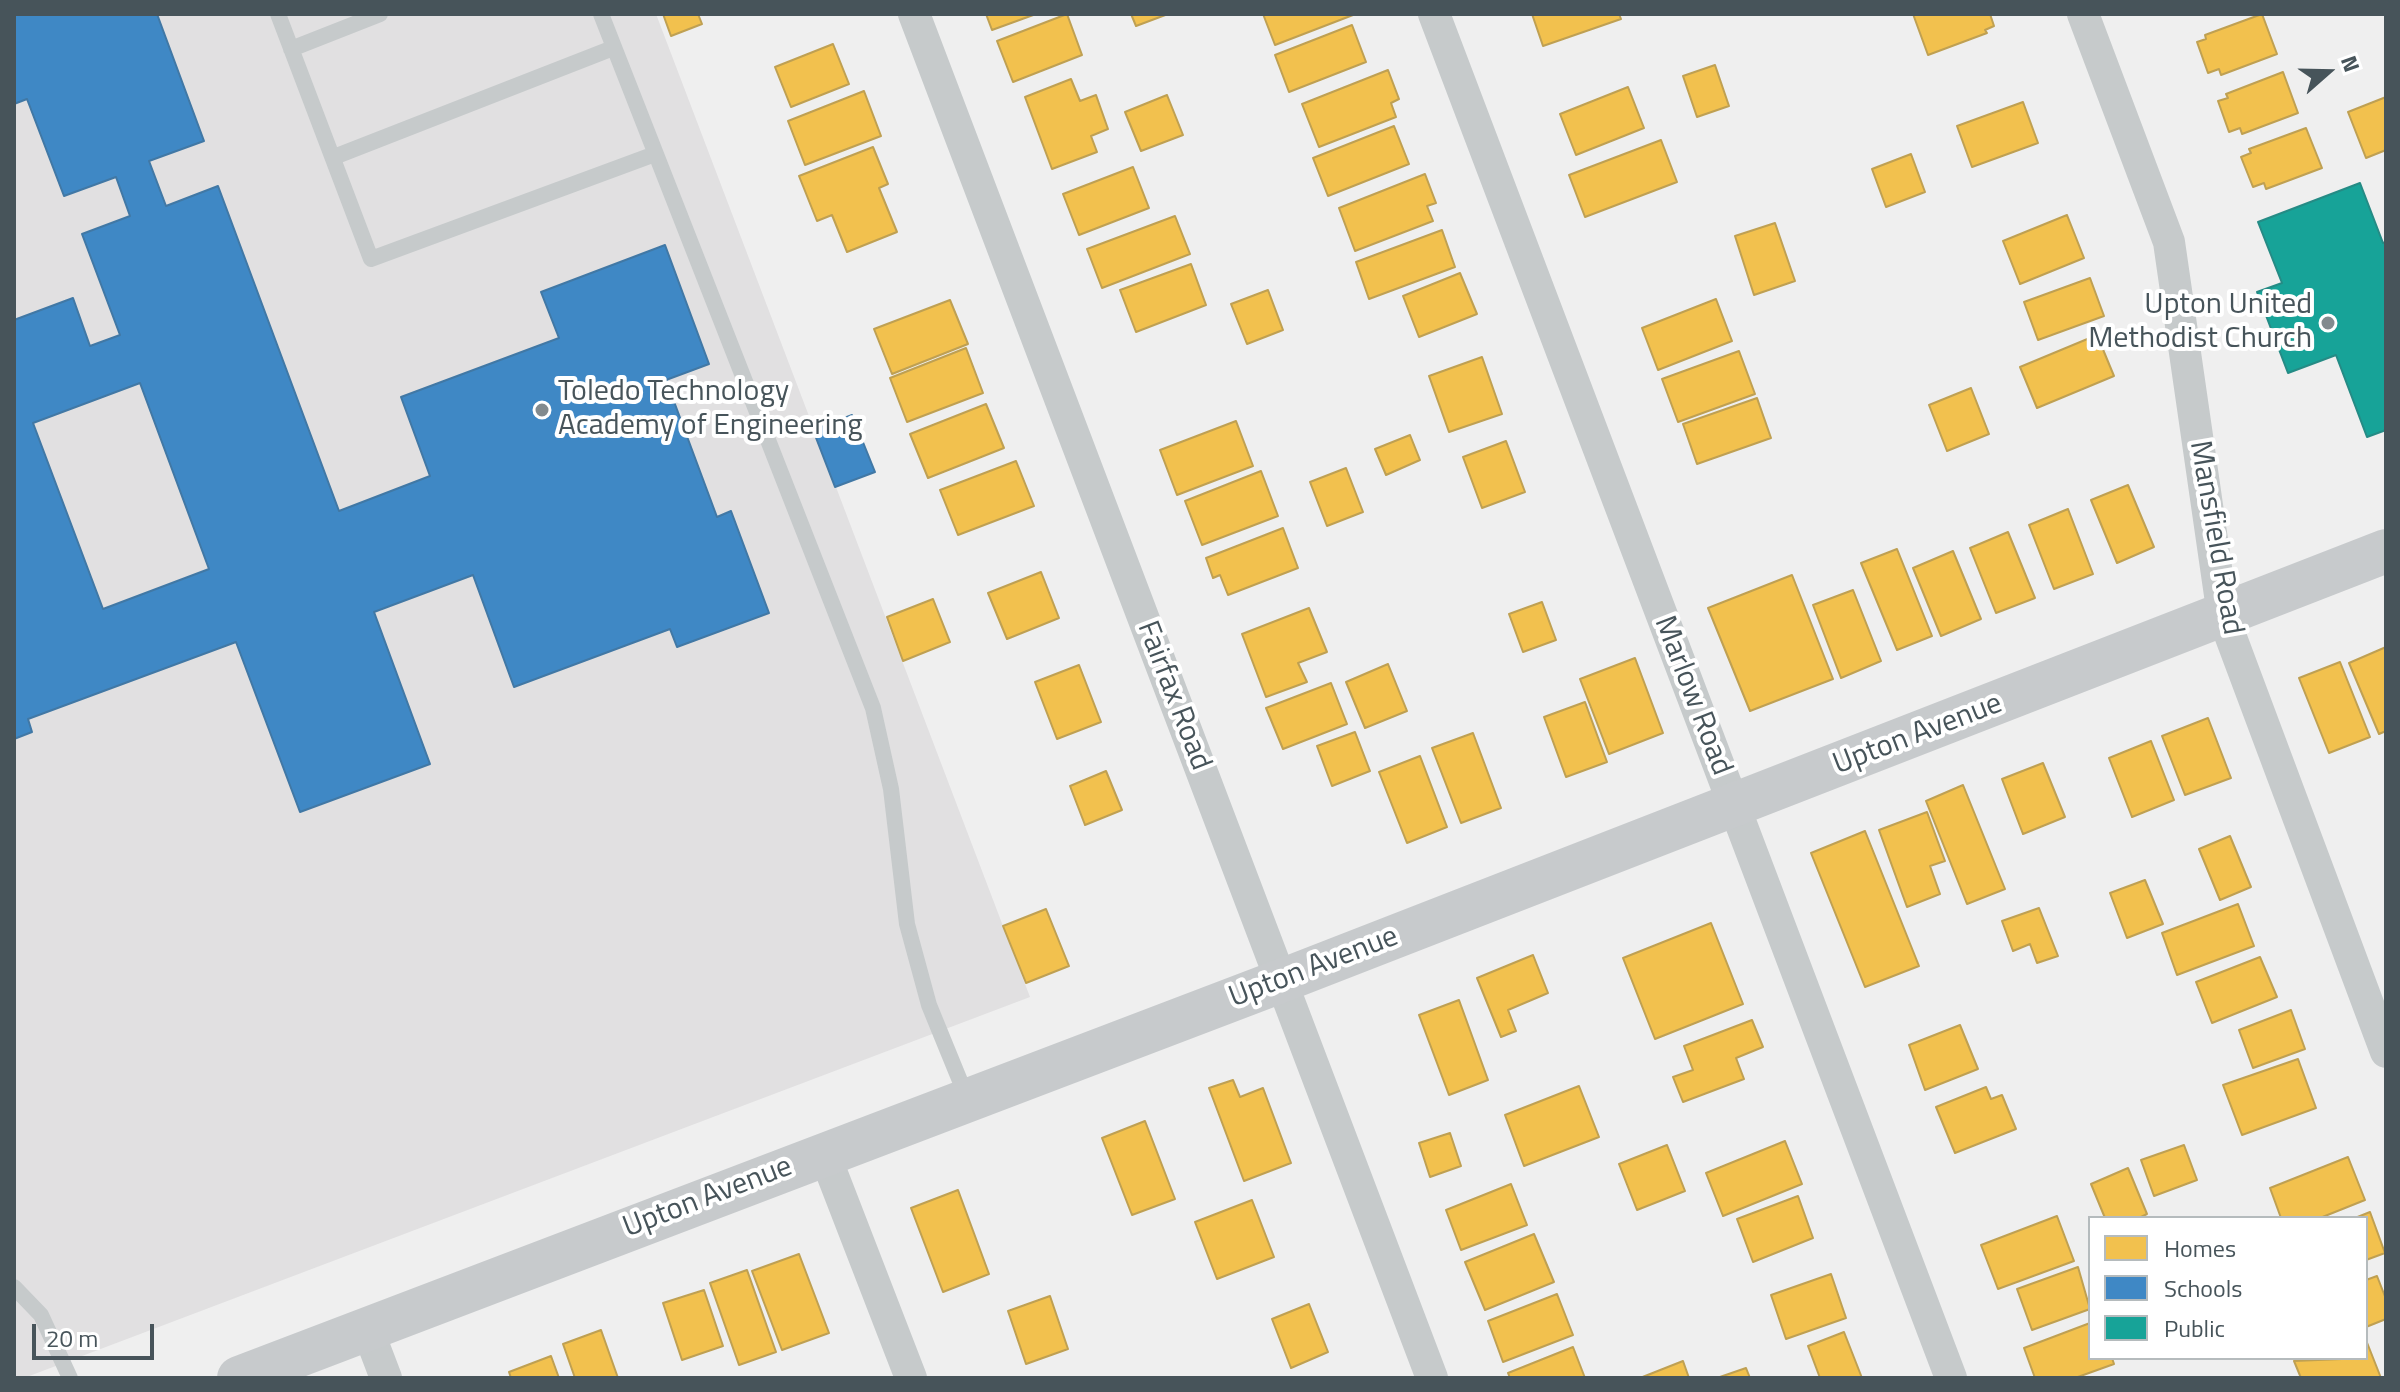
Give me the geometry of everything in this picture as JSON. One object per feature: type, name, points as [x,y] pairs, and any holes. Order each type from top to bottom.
[{"type":"street","name":"Fairfax Road","points":[[914,14],[1432,1378]]},
{"type":"street","name":"Marlow Road","points":[[1434,14],[1951,1378]]},
{"type":"street","name":"Mansfield Road","points":[[2083,14],[2169,242],[2223,616],[2386,1052]]},
{"type":"street","name":"Upton Avenue","points":[[239,1378],[1734,807],[2386,551]]},
{"type":"street","points":[[824,1153],[911,1378]]},
{"type":"street","points":[[367,1328],[386,1378]]},
{"type":"lane","points":[[278,14],[371,259],[655,154]]},
{"type":"lane","points":[[291,49],[380,14]]},
{"type":"lane","points":[[601,14],[873,708],[891,789],[907,924],[929,1005],[968,1099]]},
{"type":"lane","points":[[334,157],[613,48]]},
{"type":"lane","points":[[14,1287],[41,1315],[70,1378]]},
{"type":"shaded area","points":[[14,14],[656,14],[1030,997],[24,1378],[14,1378]]},
{"type":"building: Homes","points":[[663,14],[698,14],[702,24],[671,36]]},
{"type":"building: Homes","points":[[986,14],[1036,14],[992,30]]},
{"type":"building: Homes","points":[[1067,14],[1082,55],[1013,82],[997,41]]},
{"type":"building: Homes","points":[[1131,14],[1168,14],[1136,26]]},
{"type":"building: Homes","points":[[1263,14],[1352,14],[1353,15],[1275,45]]},
{"type":"building: Homes","points":[[1532,14],[1619,14],[1621,19],[1543,46]]},
{"type":"building: Homes","points":[[1913,14],[1990,14],[1994,26],[1985,30],[1987,33],[1928,55]]},
{"type":"building: Homes","points":[[2262,14],[2277,54],[2221,75],[2219,69],[2208,73],[2197,42],[2206,39],[2205,35]]},
{"type":"building: Homes","points":[[1352,25],[1366,62],[1289,92],[1275,55]]},
{"type":"building: Homes","points":[[833,44],[849,84],[791,107],[775,67]]},
{"type":"building: Homes","points":[[1715,65],[1729,106],[1697,117],[1683,76]]},
{"type":"building: Homes","points":[[1388,70],[1399,99],[1391,103],[1396,117],[1319,147],[1302,104]]},
{"type":"building: Homes","points":[[2283,72],[2298,113],[2242,134],[2240,128],[2229,132],[2218,101],[2228,98],[2226,94]]},
{"type":"building: Homes","points":[[1071,79],[1080,101],[1096,95],[1108,129],[1091,136],[1097,152],[1052,169],[1025,97]]},
{"type":"building: Homes","points":[[1628,87],[1644,128],[1576,155],[1560,114]]},
{"type":"building: Homes","points":[[864,91],[881,136],[805,165],[788,121]]},
{"type":"building: Homes","points":[[1167,95],[1183,135],[1141,151],[1125,112]]},
{"type":"building: Homes","points":[[2386,97],[2386,150],[2366,158],[2348,112]]},
{"type":"building: Homes","points":[[2023,102],[2038,143],[1972,167],[1957,126]]},
{"type":"building: Homes","points":[[1394,126],[1409,164],[1328,196],[1313,158]]},
{"type":"building: Homes","points":[[2306,128],[2322,168],[2266,189],[2264,183],[2253,187],[2241,157],[2251,153],[2249,149]]},
{"type":"building: Homes","points":[[1661,140],[1677,182],[1585,217],[1569,175]]},
{"type":"building: Homes","points":[[873,147],[888,184],[879,188],[897,232],[847,252],[832,215],[817,221],[799,176]]},
{"type":"building: Homes","points":[[1911,154],[1925,192],[1886,207],[1872,169]]},
{"type":"building: Homes","points":[[1133,167],[1149,208],[1079,235],[1063,194]]},
{"type":"building: Homes","points":[[1425,174],[1436,203],[1427,206],[1433,221],[1355,251],[1339,208]]},
{"type":"building: Homes","points":[[2067,215],[2084,258],[2020,284],[2003,241]]},
{"type":"building: Homes","points":[[1175,216],[1190,254],[1102,288],[1087,249]]},
{"type":"building: Homes","points":[[1775,223],[1795,281],[1754,295],[1735,236]]},
{"type":"building: Homes","points":[[1442,230],[1455,267],[1369,299],[1356,262]]},
{"type":"building: Homes","points":[[1191,264],[1206,305],[1136,332],[1120,290]]},
{"type":"building: Homes","points":[[1460,273],[1477,314],[1419,337],[1403,296]]},
{"type":"building: Homes","points":[[2090,278],[2104,316],[2038,340],[2024,302]]},
{"type":"building: Homes","points":[[1268,290],[1283,330],[1247,344],[1231,304]]},
{"type":"building: Homes","points":[[1716,299],[1732,341],[1658,370],[1642,328]]},
{"type":"building: Homes","points":[[950,300],[968,344],[892,374],[874,329]]},
{"type":"building: Homes","points":[[2097,335],[2114,376],[2037,408],[2020,367]]},
{"type":"building: Homes","points":[[966,348],[983,393],[907,422],[890,378]]},
{"type":"building: Homes","points":[[1739,351],[1755,394],[1678,422],[1662,379]]},
{"type":"building: Homes","points":[[1482,357],[1502,414],[1449,432],[1429,376]]},
{"type":"building: Homes","points":[[1971,388],[1989,434],[1947,451],[1929,405]]},
{"type":"building: Homes","points":[[1757,398],[1771,438],[1697,464],[1683,424]]},
{"type":"building: Homes","points":[[986,404],[1004,448],[928,478],[910,434]]},
{"type":"building: Homes","points":[[1236,421],[1253,466],[1177,495],[1160,450]]},
{"type":"building: Homes","points":[[1410,435],[1420,460],[1386,475],[1375,449]]},
{"type":"building: Homes","points":[[1506,441],[1525,492],[1482,508],[1463,457]]},
{"type":"building: Homes","points":[[1016,461],[1034,506],[958,535],[940,490]]},
{"type":"building: Homes","points":[[1346,468],[1363,512],[1327,526],[1310,482]]},
{"type":"building: Homes","points":[[1261,471],[1278,516],[1202,545],[1185,501]]},
{"type":"building: Homes","points":[[2128,485],[2154,547],[2117,563],[2091,500]]},
{"type":"building: Homes","points":[[2068,509],[2093,574],[2054,589],[2029,525]]},
{"type":"building: Homes","points":[[1283,528],[1298,568],[1228,595],[1220,575],[1213,578],[1206,558]]},
{"type":"building: Homes","points":[[2008,532],[2035,598],[1996,613],[1970,548]]},
{"type":"building: Homes","points":[[1897,549],[1932,636],[1897,650],[1861,563]]},
{"type":"building: Homes","points":[[1953,551],[1981,619],[1941,636],[1913,568]]},
{"type":"building: Homes","points":[[1041,572],[1059,618],[1007,639],[988,593]]},
{"type":"building: Homes","points":[[1792,575],[1833,679],[1750,711],[1708,608]]},
{"type":"building: Homes","points":[[1853,590],[1881,661],[1841,678],[1813,605]]},
{"type":"building: Homes","points":[[933,599],[950,642],[903,661],[887,617]]},
{"type":"building: Homes","points":[[1542,602],[1556,640],[1523,652],[1509,614]]},
{"type":"building: Homes","points":[[1309,608],[1327,652],[1298,663],[1307,682],[1266,697],[1242,634]]},
{"type":"building: Homes","points":[[2386,647],[2386,731],[2379,734],[2349,663]]},
{"type":"building: Homes","points":[[1635,658],[1663,733],[1609,754],[1580,679]]},
{"type":"building: Homes","points":[[2340,662],[2370,737],[2329,753],[2299,678]]},
{"type":"building: Homes","points":[[1388,664],[1407,711],[1365,728],[1346,682]]},
{"type":"building: Homes","points":[[1079,665],[1101,722],[1057,739],[1035,682]]},
{"type":"building: Homes","points":[[1331,683],[1347,724],[1283,749],[1266,708]]},
{"type":"building: Homes","points":[[1585,702],[1607,762],[1566,777],[1544,717]]},
{"type":"building: Homes","points":[[2208,718],[2231,778],[2185,795],[2162,736]]},
{"type":"building: Homes","points":[[1355,732],[1370,771],[1332,786],[1317,746]]},
{"type":"building: Homes","points":[[1473,733],[1501,808],[1461,823],[1432,748]]},
{"type":"building: Homes","points":[[2151,741],[2174,800],[2132,817],[2109,758]]},
{"type":"building: Homes","points":[[1420,756],[1447,827],[1407,843],[1379,772]]},
{"type":"building: Homes","points":[[2043,763],[2065,817],[2023,834],[2002,779]]},
{"type":"building: Homes","points":[[1106,771],[1122,810],[1085,825],[1070,786]]},
{"type":"building: Homes","points":[[1963,785],[2005,889],[1967,904],[1926,801]]},
{"type":"building: Homes","points":[[1927,812],[1945,861],[1930,866],[1940,894],[1907,907],[1879,830]]},
{"type":"building: Homes","points":[[1865,831],[1919,966],[1865,987],[1811,853]]},
{"type":"building: Homes","points":[[2230,836],[2251,887],[2220,900],[2199,849]]},
{"type":"building: Homes","points":[[2145,880],[2163,924],[2127,938],[2110,893]]},
{"type":"building: Homes","points":[[2238,904],[2254,946],[2177,975],[2162,933]]},
{"type":"building: Homes","points":[[2039,908],[2058,956],[2037,963],[2030,944],[2013,951],[2002,921]]},
{"type":"building: Homes","points":[[1046,909],[1069,966],[1026,983],[1003,926]]},
{"type":"building: Homes","points":[[1711,923],[1743,1004],[1655,1039],[1623,958]]},
{"type":"building: Homes","points":[[1533,955],[1548,993],[1508,1010],[1516,1031],[1501,1037],[1477,978]]},
{"type":"building: Homes","points":[[2260,957],[2277,997],[2212,1023],[2196,982]]},
{"type":"building: Homes","points":[[1459,1000],[1488,1080],[1449,1095],[1419,1015]]},
{"type":"building: Homes","points":[[2291,1010],[2305,1049],[2253,1068],[2239,1030]]},
{"type":"building: Homes","points":[[1752,1020],[1763,1047],[1736,1058],[1744,1079],[1683,1102],[1673,1077],[1693,1070],[1684,1046]]},
{"type":"building: Homes","points":[[1960,1025],[1978,1069],[1925,1090],[1909,1045]]},
{"type":"building: Homes","points":[[2298,1059],[2316,1108],[2242,1135],[2223,1085]]},
{"type":"building: Homes","points":[[1233,1080],[1240,1097],[1263,1088],[1291,1163],[1244,1181],[1209,1088]]},
{"type":"building: Homes","points":[[1579,1086],[1599,1137],[1524,1166],[1505,1115]]},
{"type":"building: Homes","points":[[1986,1087],[1991,1099],[2002,1095],[2016,1129],[1955,1153],[1936,1107]]},
{"type":"building: Homes","points":[[1145,1121],[1175,1199],[1132,1215],[1102,1138]]},
{"type":"building: Homes","points":[[1450,1133],[1461,1166],[1430,1177],[1419,1143]]},
{"type":"building: Homes","points":[[1785,1141],[1802,1184],[1723,1216],[1706,1173]]},
{"type":"building: Homes","points":[[1667,1145],[1685,1191],[1637,1210],[1619,1164]]},
{"type":"building: Homes","points":[[2184,1145],[2197,1180],[2154,1196],[2141,1160]]},
{"type":"building: Homes","points":[[2348,1157],[2365,1200],[2325,1216],[2280,1216],[2270,1188]]},
{"type":"building: Homes","points":[[2128,1168],[2147,1214],[2104,1216],[2091,1184]]},
{"type":"building: Homes","points":[[1511,1184],[1527,1225],[1461,1250],[1446,1210]]},
{"type":"building: Homes","points":[[958,1190],[989,1274],[943,1292],[911,1208]]},
{"type":"building: Homes","points":[[1798,1196],[1813,1238],[1753,1262],[1737,1219]]},
{"type":"building: Homes","points":[[1252,1200],[1274,1257],[1217,1279],[1195,1222]]},
{"type":"building: Homes","points":[[2370,1212],[2385,1253],[2368,1259],[2368,1216],[2360,1216]]},
{"type":"building: Homes","points":[[2057,1216],[2074,1261],[1998,1289],[1981,1245]]},
{"type":"building: Homes","points":[[1534,1234],[1554,1282],[1485,1310],[1465,1262]]},
{"type":"building: Homes","points":[[799,1254],[829,1333],[782,1350],[752,1271]]},
{"type":"building: Homes","points":[[2078,1267],[2088,1310],[2032,1330],[2017,1289]]},
{"type":"building: Homes","points":[[747,1270],[776,1352],[739,1365],[710,1283]]},
{"type":"building: Homes","points":[[1831,1274],[1846,1318],[1786,1339],[1771,1295]]},
{"type":"building: Homes","points":[[2377,1276],[2386,1299],[2386,1319],[2368,1326],[2368,1279]]},
{"type":"building: Homes","points":[[704,1290],[723,1346],[682,1360],[663,1303]]},
{"type":"building: Homes","points":[[1557,1294],[1573,1335],[1503,1362],[1488,1321]]},
{"type":"building: Homes","points":[[1050,1296],[1068,1349],[1026,1364],[1008,1311]]},
{"type":"building: Homes","points":[[1309,1304],[1328,1352],[1291,1368],[1272,1319]]},
{"type":"building: Homes","points":[[2088,1324],[2088,1360],[2113,1360],[2114,1364],[2075,1378],[2035,1378],[2024,1348]]},
{"type":"building: Homes","points":[[601,1330],[618,1378],[575,1378],[563,1344]]},
{"type":"building: Homes","points":[[1844,1332],[1862,1378],[1820,1378],[1808,1346]]},
{"type":"building: Homes","points":[[2368,1345],[2381,1378],[2301,1378],[2294,1361],[2368,1360]]},
{"type":"building: Homes","points":[[1573,1347],[1585,1378],[1510,1378],[1508,1373]]},
{"type":"building: Homes","points":[[551,1356],[559,1378],[511,1378],[509,1372]]},
{"type":"building: Homes","points":[[1683,1361],[1689,1378],[1640,1378]]},
{"type":"building: Homes","points":[[1746,1368],[1750,1378],[1717,1378]]},
{"type":"building: Schools","name":"Toledo Technology Academy of Engineering","points":[[14,14],[157,14],[204,141],[149,161],[166,206],[218,186],[339,511],[430,476],[401,397],[559,338],[541,292],[665,245],[709,364],[666,380],[717,517],[731,511],[769,613],[677,647],[670,629],[514,687],[473,575],[374,612],[430,764],[300,812],[236,642],[28,719],[32,732],[14,739],[14,320],[73,298],[90,346],[120,335],[82,234],[130,216],[116,177],[64,196],[27,99],[14,104]],"holes":[[[140,383],[209,569],[103,609],[33,423]]]},
{"type":"building: Schools","points":[[852,415],[875,472],[835,487],[813,430]]},
{"type":"building: Public","name":"Upton United Methodist Church","points":[[2360,183],[2383,243],[2386,242],[2386,430],[2367,437],[2336,355],[2288,373],[2257,292],[2282,283],[2258,222]]},
{"type":"place","name":"Upton United Methodist Church","points":[[2328,323]]},
{"type":"place","name":"Toledo Technology Academy of Engineering","points":[[542,410]]}]
